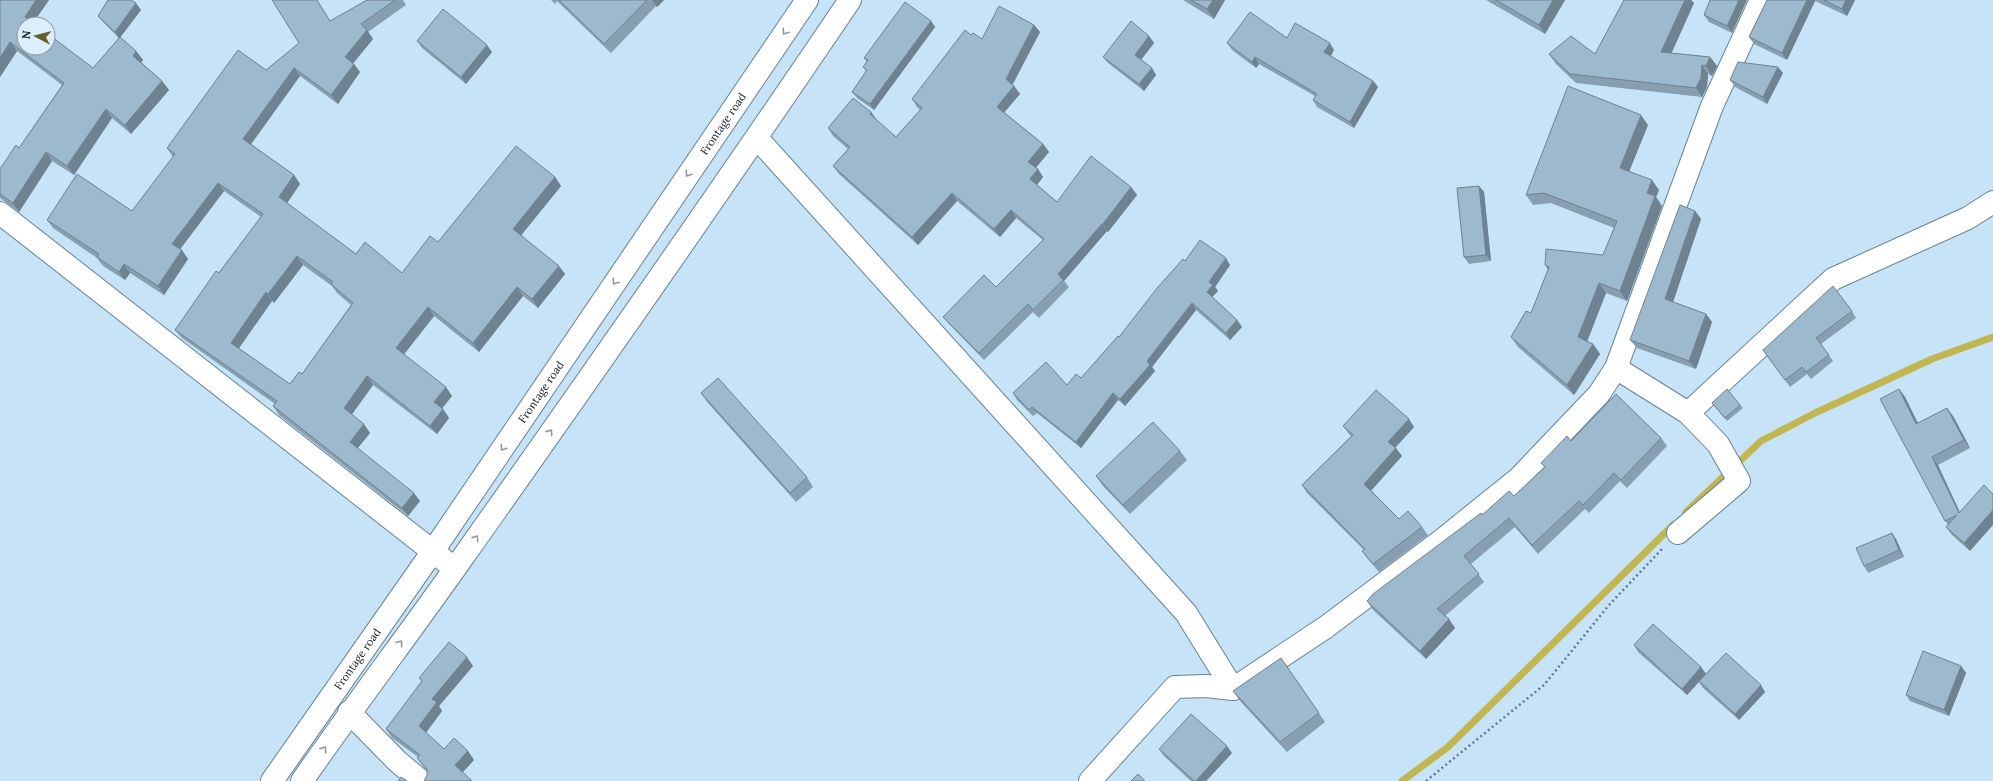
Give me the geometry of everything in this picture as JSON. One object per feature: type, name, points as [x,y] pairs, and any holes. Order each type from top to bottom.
[{"type":"street","name":"Frontage road","points":[[272,781],[433,551],[807,0]]},
{"type":"street","points":[[302,781],[349,712],[454,568],[757,138],[850,0]]},
{"type":"street","points":[[1090,781],[1175,687],[1206,686],[1233,689],[1332,622],[1442,540],[1519,478],[1599,394],[1616,368],[1712,106],[1761,0]]},
{"type":"street","points":[[757,138],[1186,613],[1233,689]]},
{"type":"street","points":[[1688,412],[1833,279],[1968,218],[1993,202]]},
{"type":"street","points":[[0,214],[454,568]]},
{"type":"street","points":[[1616,368],[1688,412],[1718,444],[1739,481],[1678,533]]},
{"type":"street","points":[[349,712],[397,761],[421,781]]},
{"type":"path","points":[[1426,781],[1544,685],[1609,605],[1678,533]]},
{"type":"building","points":[[0,0],[36,0],[26,16],[16,16],[16,47],[10,42],[0,58]]},
{"type":"building","points":[[108,0],[131,0],[136,3],[115,32],[98,16]]},
{"type":"building","points":[[272,0],[317,0],[330,21],[367,0],[395,0],[361,24],[367,30],[345,57],[354,64],[331,95],[294,68],[243,139],[294,175],[279,197],[356,254],[365,242],[402,273],[430,236],[438,242],[516,146],[555,177],[513,229],[559,266],[532,299],[517,287],[473,343],[428,307],[396,348],[446,387],[434,402],[443,409],[430,426],[367,376],[344,408],[364,424],[350,442],[414,493],[402,508],[273,406],[277,401],[175,330],[216,271],[219,273],[263,214],[218,183],[172,244],[182,250],[158,286],[124,264],[119,272],[97,257],[99,254],[47,220],[77,174],[132,211],[175,154],[167,148],[238,50],[266,70],[299,43]],"holes":[[[297,256],[333,282],[331,284],[353,303],[302,374],[299,372],[290,384],[231,343],[266,292],[268,294]]]},
{"type":"building","points":[[559,0],[647,0],[604,44]]},
{"type":"building","points":[[1191,0],[1213,0],[1207,9]]},
{"type":"building","points":[[1496,0],[1553,0],[1539,25]]},
{"type":"building","points":[[1624,0],[1685,0],[1661,52],[1710,57],[1706,66],[1702,65],[1701,78],[1696,88],[1570,74],[1549,54],[1571,36],[1595,54]]},
{"type":"building","points":[[1710,0],[1739,0],[1727,26],[1704,15]]},
{"type":"building","points":[[1767,0],[1807,0],[1782,53],[1749,37]]},
{"type":"building","points":[[1824,0],[1846,0],[1842,9]]},
{"type":"building","points":[[905,2],[931,21],[870,104],[852,92],[867,70],[863,67],[868,60],[864,58]]},
{"type":"building","points":[[999,6],[1034,25],[1006,79],[1014,86],[997,107],[1043,144],[1028,162],[1038,169],[1030,179],[1057,202],[1091,156],[1131,187],[1103,224],[1058,274],[1063,280],[1033,310],[1028,304],[979,353],[943,317],[984,275],[996,287],[1044,239],[1011,210],[994,229],[952,193],[912,237],[833,166],[850,147],[828,128],[853,98],[871,112],[870,114],[896,137],[922,108],[912,99],[965,30],[971,35],[973,33],[982,39]]},
{"type":"building","points":[[443,9],[487,45],[461,77],[417,41]]},
{"type":"building","points":[[1250,12],[1287,38],[1295,23],[1330,43],[1324,52],[1373,81],[1350,122],[1313,100],[1317,94],[1255,57],[1252,62],[1227,43]]},
{"type":"building","points":[[1131,21],[1149,36],[1135,55],[1152,68],[1139,84],[1103,57]]},
{"type":"building","points":[[120,37],[136,51],[133,56],[162,81],[125,125],[106,109],[67,166],[46,152],[13,203],[0,194],[0,169],[16,145],[19,148],[64,83],[28,56],[56,56],[56,40],[93,68]]},
{"type":"building","points":[[1738,62],[1778,67],[1763,97],[1730,80]]},
{"type":"building","points":[[1568,86],[1641,115],[1620,168],[1652,180],[1647,193],[1655,196],[1620,291],[1599,283],[1578,337],[1593,344],[1567,385],[1511,337],[1526,311],[1531,313],[1549,267],[1545,265],[1546,249],[1603,255],[1617,221],[1544,193],[1526,195]]},
{"type":"building","points":[[1479,186],[1486,255],[1464,257],[1457,188]]},
{"type":"building","points":[[1680,205],[1695,211],[1665,299],[1706,314],[1689,361],[1630,340]]},
{"type":"building","points":[[1200,240],[1226,258],[1209,282],[1213,285],[1207,292],[1237,320],[1226,333],[1192,303],[1147,361],[1150,365],[1120,399],[1113,393],[1076,442],[1032,407],[1029,410],[1013,393],[1046,362],[1067,385],[1076,374],[1081,378],[1118,336],[1119,337],[1158,287],[1183,259],[1185,261]]},
{"type":"building","points":[[1833,286],[1852,311],[1816,338],[1829,355],[1806,372],[1802,367],[1785,380],[1763,350]]},
{"type":"building","points":[[718,378],[807,477],[790,493],[701,393]]},
{"type":"building","points":[[1727,389],[1740,405],[1725,418],[1712,403]]},
{"type":"building","points":[[1899,389],[1916,424],[1947,408],[1964,440],[1932,457],[1959,513],[1984,485],[1993,494],[1993,510],[1964,543],[1946,527],[1957,515],[1945,521],[1880,399]]},
{"type":"building","points":[[1376,390],[1409,419],[1388,442],[1396,448],[1364,484],[1399,519],[1408,511],[1422,527],[1373,564],[1362,551],[1365,549],[1302,485],[1353,435],[1343,426]]},
{"type":"building","points":[[1616,394],[1661,438],[1621,480],[1614,473],[1583,505],[1579,501],[1532,545],[1509,518],[1464,556],[1479,574],[1437,609],[1449,619],[1420,651],[1367,601],[1373,594],[1481,513],[1482,515],[1509,491],[1514,496],[1545,467],[1541,463],[1567,436],[1571,441]]},
{"type":"building","points":[[1153,422],[1180,451],[1123,505],[1096,476]]},
{"type":"building","points":[[1892,533],[1899,550],[1864,566],[1856,548]]},
{"type":"building","points":[[1653,624],[1701,667],[1682,689],[1634,645]]},
{"type":"building","points":[[449,642],[467,657],[432,699],[437,702],[419,726],[444,749],[454,738],[468,751],[455,765],[472,781],[424,781],[427,775],[427,769],[417,758],[420,755],[386,729],[422,681],[419,678]]},
{"type":"building","points":[[1923,651],[1961,666],[1944,710],[1906,695]]},
{"type":"building","points":[[1726,653],[1761,685],[1735,714],[1699,681]]},
{"type":"building","points":[[1281,658],[1319,713],[1280,742],[1233,691]]},
{"type":"building","points":[[1191,714],[1227,746],[1196,781],[1194,781],[1159,749]]},
{"type":"building","points":[[1138,774],[1145,781],[1131,781]]},
{"type":"building","points":[[401,777],[407,781],[398,781]]},
{"type":"waterway","points":[[1686,512],[1761,441],[1815,413],[1932,359],[1993,337]]},
{"type":"waterway","points":[[1402,781],[1448,747],[1673,525]]}]
